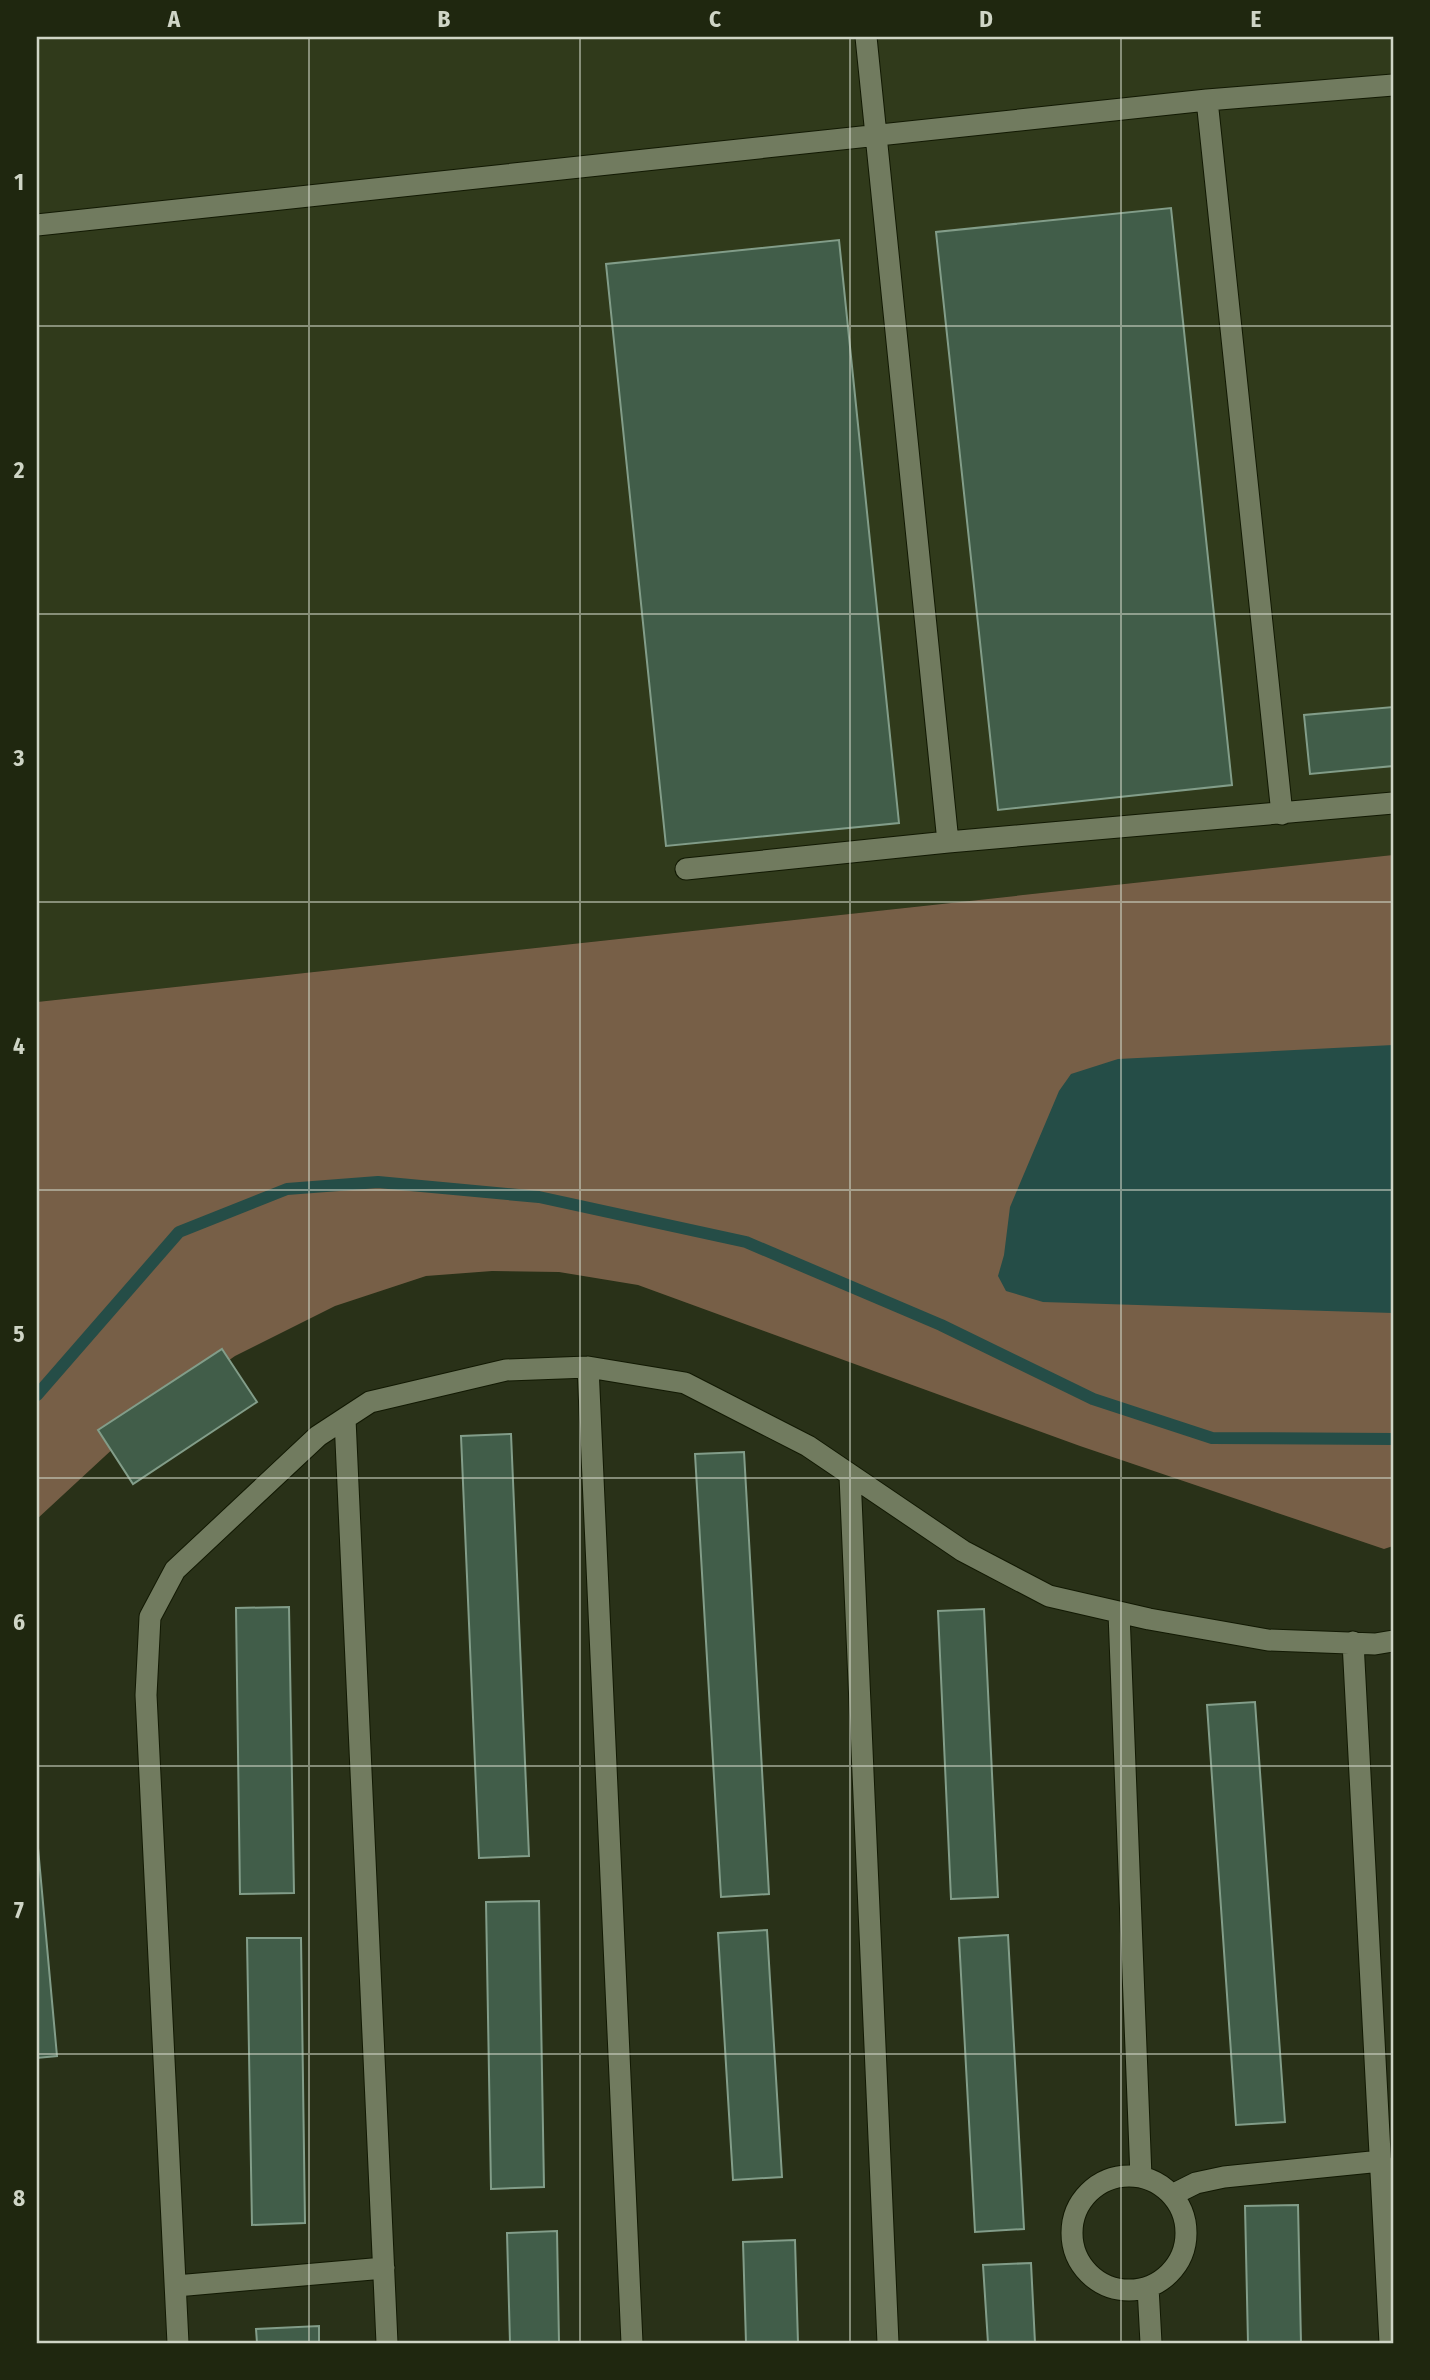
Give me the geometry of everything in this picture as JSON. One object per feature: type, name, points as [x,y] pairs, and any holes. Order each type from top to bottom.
[{"type":"lane","points":[[866,37],[948,842]]},
{"type":"lane","points":[[37,225],[876,134],[1207,100],[1393,85]]},
{"type":"lane","points":[[1207,100],[1282,814]]},
{"type":"lane","points":[[686,869],[948,842],[1393,803]]},
{"type":"lane","points":[[589,1367],[632,2343]]},
{"type":"lane","points":[[177,2343],[146,1695],[150,1617],[175,1570],[318,1436],[370,1402],[506,1370],[589,1367],[685,1382],[808,1446],[963,1551],[1049,1597],[1119,1613],[1268,1640],[1375,1644],[1393,1641]]},
{"type":"lane","points":[[345,1419],[387,2343]]},
{"type":"lane","points":[[850,1476],[888,2343]]},
{"type":"lane","points":[[1119,1613],[1141,2177]]},
{"type":"lane","points":[[1353,1642],[1390,2343]]},
{"type":"lane","points":[[1172,2195],[1196,2183],[1224,2177],[1381,2161]]},
{"type":"lane","points":[[1121,2176],[1141,2177],[1158,2183],[1172,2195],[1182,2211],[1186,2229],[1185,2247],[1177,2265],[1164,2278],[1148,2287],[1129,2290],[1111,2287],[1094,2278],[1081,2264],[1074,2246],[1072,2227],[1077,2209],[1088,2193],[1103,2182],[1121,2176]]},
{"type":"lane","points":[[176,2286],[384,2268]]},
{"type":"lane","points":[[1148,2287],[1151,2343]]},
{"type":"shaded area","points":[[37,37],[1393,37],[1393,855],[37,1002]]},
{"type":"shaded area","points":[[1393,855],[1393,1546],[1384,1549],[1080,1446],[638,1285],[559,1272],[492,1271],[426,1276],[335,1306],[235,1356],[144,1420],[37,1519],[37,1002]]},
{"type":"water","points":[[1393,1045],[1393,1313],[1043,1302],[1006,1291],[998,1276],[1004,1255],[1010,1207],[1059,1091],[1071,1074],[1118,1059]]},
{"type":"building","points":[[1171,208],[1232,785],[998,810],[936,232]]},
{"type":"building","points":[[839,240],[899,823],[666,846],[606,264]]},
{"type":"building","points":[[1393,707],[1393,766],[1310,774],[1304,715]]},
{"type":"building","points":[[222,1349],[257,1402],[133,1484],[98,1430]]},
{"type":"building","points":[[511,1434],[529,1856],[479,1858],[461,1436]]},
{"type":"building","points":[[744,1452],[769,1894],[721,1897],[695,1454]]},
{"type":"building","points":[[289,1607],[294,1893],[240,1894],[236,1608]]},
{"type":"building","points":[[984,1609],[998,1897],[951,1899],[938,1611]]},
{"type":"building","points":[[1255,1702],[1285,2122],[1236,2125],[1207,1705]]},
{"type":"building","points":[[37,1837],[57,2056],[37,2058]]},
{"type":"building","points":[[539,1901],[544,2187],[491,2189],[486,1902]]},
{"type":"building","points":[[767,1930],[782,2177],[733,2180],[718,1933]]},
{"type":"building","points":[[1008,1935],[1024,2229],[975,2232],[959,1938]]},
{"type":"building","points":[[247,1938],[301,1938],[305,2223],[252,2225]]},
{"type":"building","points":[[1298,2205],[1301,2343],[1248,2343],[1245,2206]]},
{"type":"building","points":[[557,2231],[559,2343],[510,2343],[507,2233]]},
{"type":"building","points":[[795,2240],[798,2343],[746,2343],[743,2242]]},
{"type":"building","points":[[1031,2263],[1035,2343],[988,2343],[983,2265]]},
{"type":"building","points":[[319,2326],[319,2343],[257,2343],[256,2329]]},
{"type":"waterway","points":[[37,1395],[179,1232],[287,1189],[378,1182],[539,1197],[746,1242],[941,1325],[1093,1399],[1212,1438],[1393,1439]]}]
